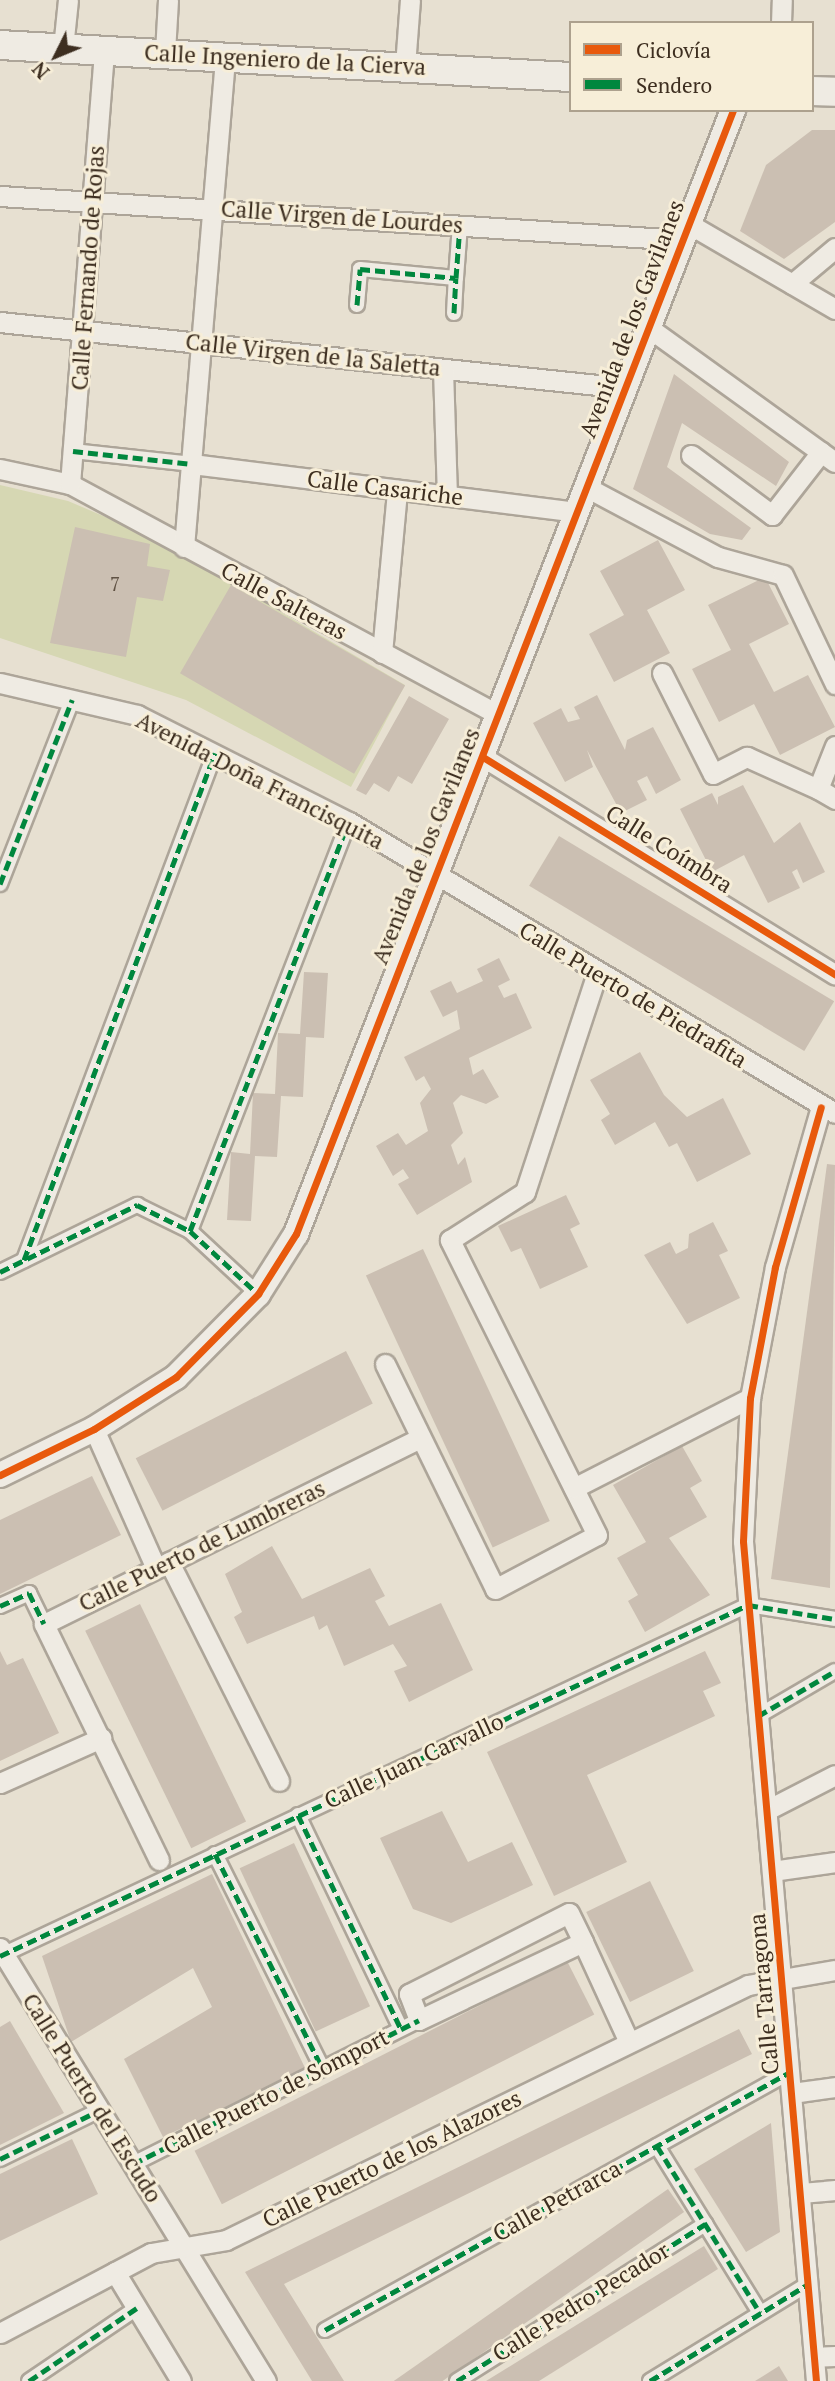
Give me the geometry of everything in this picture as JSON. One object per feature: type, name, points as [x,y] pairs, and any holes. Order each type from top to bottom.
[{"type":"main road","name":"Calle Ingeniero de la Cierva","points":[[0,46],[165,52],[569,77]]},
{"type":"main road","points":[[814,92],[835,93]]},
{"type":"street","points":[[63,48],[68,0]]},
{"type":"street","points":[[165,52],[168,0]]},
{"type":"street","points":[[405,66],[410,0]]},
{"type":"street","points":[[781,21],[782,0]]},
{"type":"street","name":"Calle Fernando de Rojas","points":[[71,484],[104,51]]},
{"type":"street","points":[[184,547],[225,57]]},
{"type":"street","name":"Avenida de los Gavilanes","points":[[0,1475],[94,1429],[176,1377],[258,1294],[296,1234],[432,874],[483,757],[732,112]]},
{"type":"street","name":"Calle Virgen de Lourdes","points":[[0,196],[214,207],[460,225],[686,232]]},
{"type":"street","points":[[454,313],[460,225]]},
{"type":"street","points":[[686,232],[792,284],[835,309]]},
{"type":"street","points":[[792,284],[835,248]]},
{"type":"street","points":[[357,305],[360,269],[456,278]]},
{"type":"street","name":"Calle Virgen de la Saletta","points":[[0,322],[626,388]]},
{"type":"street","points":[[649,328],[828,457],[772,515],[691,455]]},
{"type":"street","points":[[443,369],[447,496]]},
{"type":"street","points":[[73,451],[192,464]]},
{"type":"street","name":"Calle Casariche","points":[[192,464],[578,512]]},
{"type":"street","name":"Calle Salteras","points":[[0,469],[71,484],[499,715]]},
{"type":"street","points":[[588,488],[718,558],[783,575],[835,684]]},
{"type":"street","points":[[382,653],[397,490]]},
{"type":"street","points":[[662,673],[713,774],[747,757],[835,799]]},
{"type":"street","name":"Avenida Doña Francisquita","points":[[0,683],[137,715],[349,822],[432,874]]},
{"type":"street","points":[[0,884],[72,700]]},
{"type":"street","points":[[818,789],[835,746]]},
{"type":"street","points":[[24,1260],[215,753]]},
{"type":"street","name":"Calle Coímbra","points":[[483,757],[835,974]]},
{"type":"street","points":[[190,1231],[349,822]]},
{"type":"street","name":"Calle Puerto de Piedrafita","points":[[432,874],[828,1110]]},
{"type":"street","points":[[385,1364],[495,1589],[597,1535],[450,1240],[525,1192],[597,973]]},
{"type":"street","name":"Calle Tarragona","points":[[816,2381],[743,1541],[750,1398],[775,1267],[828,1110]]},
{"type":"street","points":[[0,1272],[137,1205],[190,1231],[258,1294]]},
{"type":"street","points":[[574,1488],[750,1398]]},
{"type":"street","points":[[94,1429],[163,1565],[279,1781]]},
{"type":"street","name":"Calle Puerto de Lumbreras","points":[[44,1624],[419,1438]]},
{"type":"street","points":[[0,1606],[29,1593],[159,1860]]},
{"type":"street","points":[[748,1605],[835,1619]]},
{"type":"street","name":"Calle Juan Carvallo","points":[[1,1953],[748,1605]]},
{"type":"street","points":[[758,1716],[835,1671]]},
{"type":"street","points":[[0,1783],[101,1738]]},
{"type":"street","points":[[767,1810],[835,1775]]},
{"type":"street","points":[[298,1815],[401,2029]]},
{"type":"street","points":[[215,1854],[322,2068]]},
{"type":"street","points":[[772,1871],[835,1861]]},
{"type":"street","points":[[419,2020],[409,1994],[569,1913],[629,2042]]},
{"type":"street","name":"Calle Puerto de Somport","points":[[133,2164],[419,2020],[583,1942]]},
{"type":"street","name":"Calle Puerto del Escudo","points":[[1,1953],[266,2381]]},
{"type":"street","name":"Calle Puerto de los Alazores","points":[[0,2333],[151,2253],[226,2240],[748,1985],[782,1977],[835,1970]]},
{"type":"street","name":"Calle Petrarca","points":[[325,2330],[790,2072]]},
{"type":"street","points":[[792,2093],[835,2087]]},
{"type":"street","points":[[0,2159],[100,2109]]},
{"type":"street","points":[[657,2146],[760,2313]]},
{"type":"street","points":[[801,2193],[835,2190]]},
{"type":"street","name":"Calle Pedro Pecador","points":[[457,2381],[705,2224]]},
{"type":"street","points":[[115,2272],[181,2381]]},
{"type":"street","points":[[650,2381],[808,2284]]},
{"type":"street","points":[[29,2381],[137,2308]]},
{"type":"street","points":[[814,2357],[835,2356]]},
{"type":"green space","points":[[0,485],[68,501],[155,538],[405,685],[351,787],[186,700],[0,638]]},
{"type":"building","points":[[812,130],[835,130],[835,222],[784,259],[740,231],[766,165]]},
{"type":"building","points":[[674,374],[789,462],[776,486],[682,423],[667,467],[751,528],[742,540],[710,534],[633,489]]},
{"type":"building","points":[[75,527],[150,544],[147,566],[170,570],[163,601],[137,597],[126,657],[50,643]]},
{"type":"building","points":[[658,540],[685,590],[647,610],[670,653],[614,682],[589,634],[624,615],[600,571]]},
{"type":"building","points":[[765,577],[789,624],[749,644],[774,692],[808,675],[835,727],[780,755],[754,704],[719,722],[692,669],[731,650],[708,605]]},
{"type":"building","points":[[231,585],[405,686],[354,774],[180,673]]},
{"type":"building","points":[[597,695],[625,750],[627,740],[653,727],[681,780],[656,794],[647,776],[637,781],[647,800],[621,813],[587,750],[593,767],[565,782],[533,723],[561,708],[568,722],[580,719],[574,707]]},
{"type":"building","points":[[409,696],[449,719],[412,784],[398,776],[389,792],[374,783],[366,795],[356,790]]},
{"type":"building","points":[[743,785],[774,843],[800,822],[825,872],[803,883],[797,869],[792,872],[800,888],[768,903],[744,855],[712,872],[680,809],[712,793],[718,805],[718,797]]},
{"type":"building","points":[[559,836],[834,1001],[804,1051],[529,886]]},
{"type":"building","points":[[499,958],[510,980],[498,986],[504,998],[516,993],[532,1028],[469,1058],[473,1075],[483,1069],[499,1097],[486,1104],[461,1095],[453,1103],[463,1133],[451,1145],[458,1165],[465,1157],[472,1182],[417,1215],[398,1184],[409,1178],[403,1169],[393,1176],[376,1146],[398,1133],[406,1145],[428,1131],[420,1103],[431,1089],[424,1076],[416,1081],[404,1057],[460,1029],[457,1010],[443,1017],[430,991],[451,981],[457,993],[483,981],[477,969]]},
{"type":"building","points":[[304,972],[328,973],[324,1038],[306,1037],[303,1097],[281,1096],[277,1157],[255,1156],[251,1221],[227,1220],[231,1152],[250,1154],[253,1093],[275,1094],[278,1033],[300,1034]]},
{"type":"building","points":[[640,1052],[664,1095],[687,1117],[723,1098],[751,1154],[697,1182],[677,1143],[669,1147],[655,1122],[615,1145],[601,1120],[610,1114],[590,1080]]},
{"type":"building","points":[[827,1164],[835,1165],[830,1588],[771,1579]]},
{"type":"building","points":[[566,1195],[580,1224],[570,1229],[588,1267],[540,1289],[521,1248],[511,1252],[498,1226]]},
{"type":"building","points":[[713,1222],[728,1251],[719,1255],[740,1298],[687,1324],[644,1255],[670,1242],[676,1254],[688,1248],[689,1234]]},
{"type":"building","points":[[423,1249],[550,1521],[493,1548],[366,1276]]},
{"type":"building","points":[[346,1351],[373,1404],[163,1511],[136,1458]]},
{"type":"building","points":[[682,1446],[702,1481],[690,1488],[707,1517],[669,1538],[710,1595],[645,1632],[628,1601],[638,1595],[617,1558],[646,1542],[613,1485]]},
{"type":"building","points":[[92,1476],[121,1535],[0,1594],[0,1520]]},
{"type":"building","points":[[272,1546],[302,1599],[370,1568],[385,1596],[375,1601],[389,1626],[441,1603],[473,1670],[409,1702],[394,1671],[407,1666],[393,1644],[344,1666],[327,1625],[319,1630],[314,1616],[247,1644],[234,1617],[242,1612],[225,1574]]},
{"type":"building","points":[[140,1604],[246,1822],[191,1848],[85,1631]]},
{"type":"building","points":[[0,1651],[7,1665],[23,1658],[59,1733],[0,1761]]},
{"type":"building","points":[[705,1651],[721,1683],[703,1691],[715,1716],[587,1775],[627,1862],[554,1896],[487,1752]]},
{"type":"building","points":[[442,1811],[468,1862],[512,1842],[533,1885],[451,1923],[413,1909],[380,1838]]},
{"type":"building","points":[[294,1843],[370,2006],[316,2031],[240,1868]]},
{"type":"building","points":[[212,1874],[306,2070],[163,2137],[124,2059],[212,2007],[193,1968],[71,2042],[42,1956]]},
{"type":"building","points":[[650,1881],[694,1971],[630,2002],[586,1912]]},
{"type":"building","points":[[567,1961],[594,2014],[222,2204],[195,2151]]},
{"type":"building","points":[[10,2021],[64,2113],[0,2145],[0,2027]]},
{"type":"building","points":[[739,2029],[752,2054],[284,2284],[344,2381],[312,2381],[245,2272]]},
{"type":"building","points":[[771,2123],[780,2232],[746,2252],[694,2169]]},
{"type":"building","points":[[72,2139],[98,2194],[0,2241],[0,2174]]},
{"type":"building","points":[[668,2189],[684,2212],[443,2381],[394,2381]]},
{"type":"building","points":[[704,2246],[718,2269],[539,2381],[486,2381]]},
{"type":"building","points":[[779,2366],[788,2381],[755,2381]]},
{"type":"marked path","points":[[357,305],[360,269],[456,278],[460,225]]},
{"type":"marked path","points":[[454,313],[456,278]]},
{"type":"marked path","points":[[73,451],[192,464]]},
{"type":"marked path","points":[[0,884],[72,700]]},
{"type":"marked path","points":[[24,1260],[215,753]]},
{"type":"marked path","points":[[190,1231],[349,822]]},
{"type":"marked path","points":[[0,1272],[137,1205],[190,1231],[258,1294]]},
{"type":"marked path","points":[[0,1606],[29,1593],[44,1624]]},
{"type":"marked path","points":[[0,1956],[748,1605],[835,1619]]},
{"type":"marked path","points":[[758,1716],[835,1671]]},
{"type":"marked path","points":[[298,1815],[401,2029]]},
{"type":"marked path","points":[[215,1854],[322,2068]]},
{"type":"marked path","points":[[133,2164],[419,2020]]},
{"type":"marked path","points":[[325,2330],[790,2072]]},
{"type":"marked path","points":[[0,2159],[100,2110]]},
{"type":"marked path","points":[[657,2146],[760,2313]]},
{"type":"marked path","points":[[457,2381],[705,2224]]},
{"type":"marked path","points":[[650,2381],[808,2284]]},
{"type":"marked path","points":[[29,2381],[137,2308]]},
{"type":"cycle path","points":[[0,1475],[94,1429],[176,1377],[258,1294],[296,1234],[732,112]]},
{"type":"cycle path","points":[[483,757],[835,974]]},
{"type":"cycle path","points":[[816,2381],[743,1541],[750,1398],[775,1267],[821,1107]]}]
